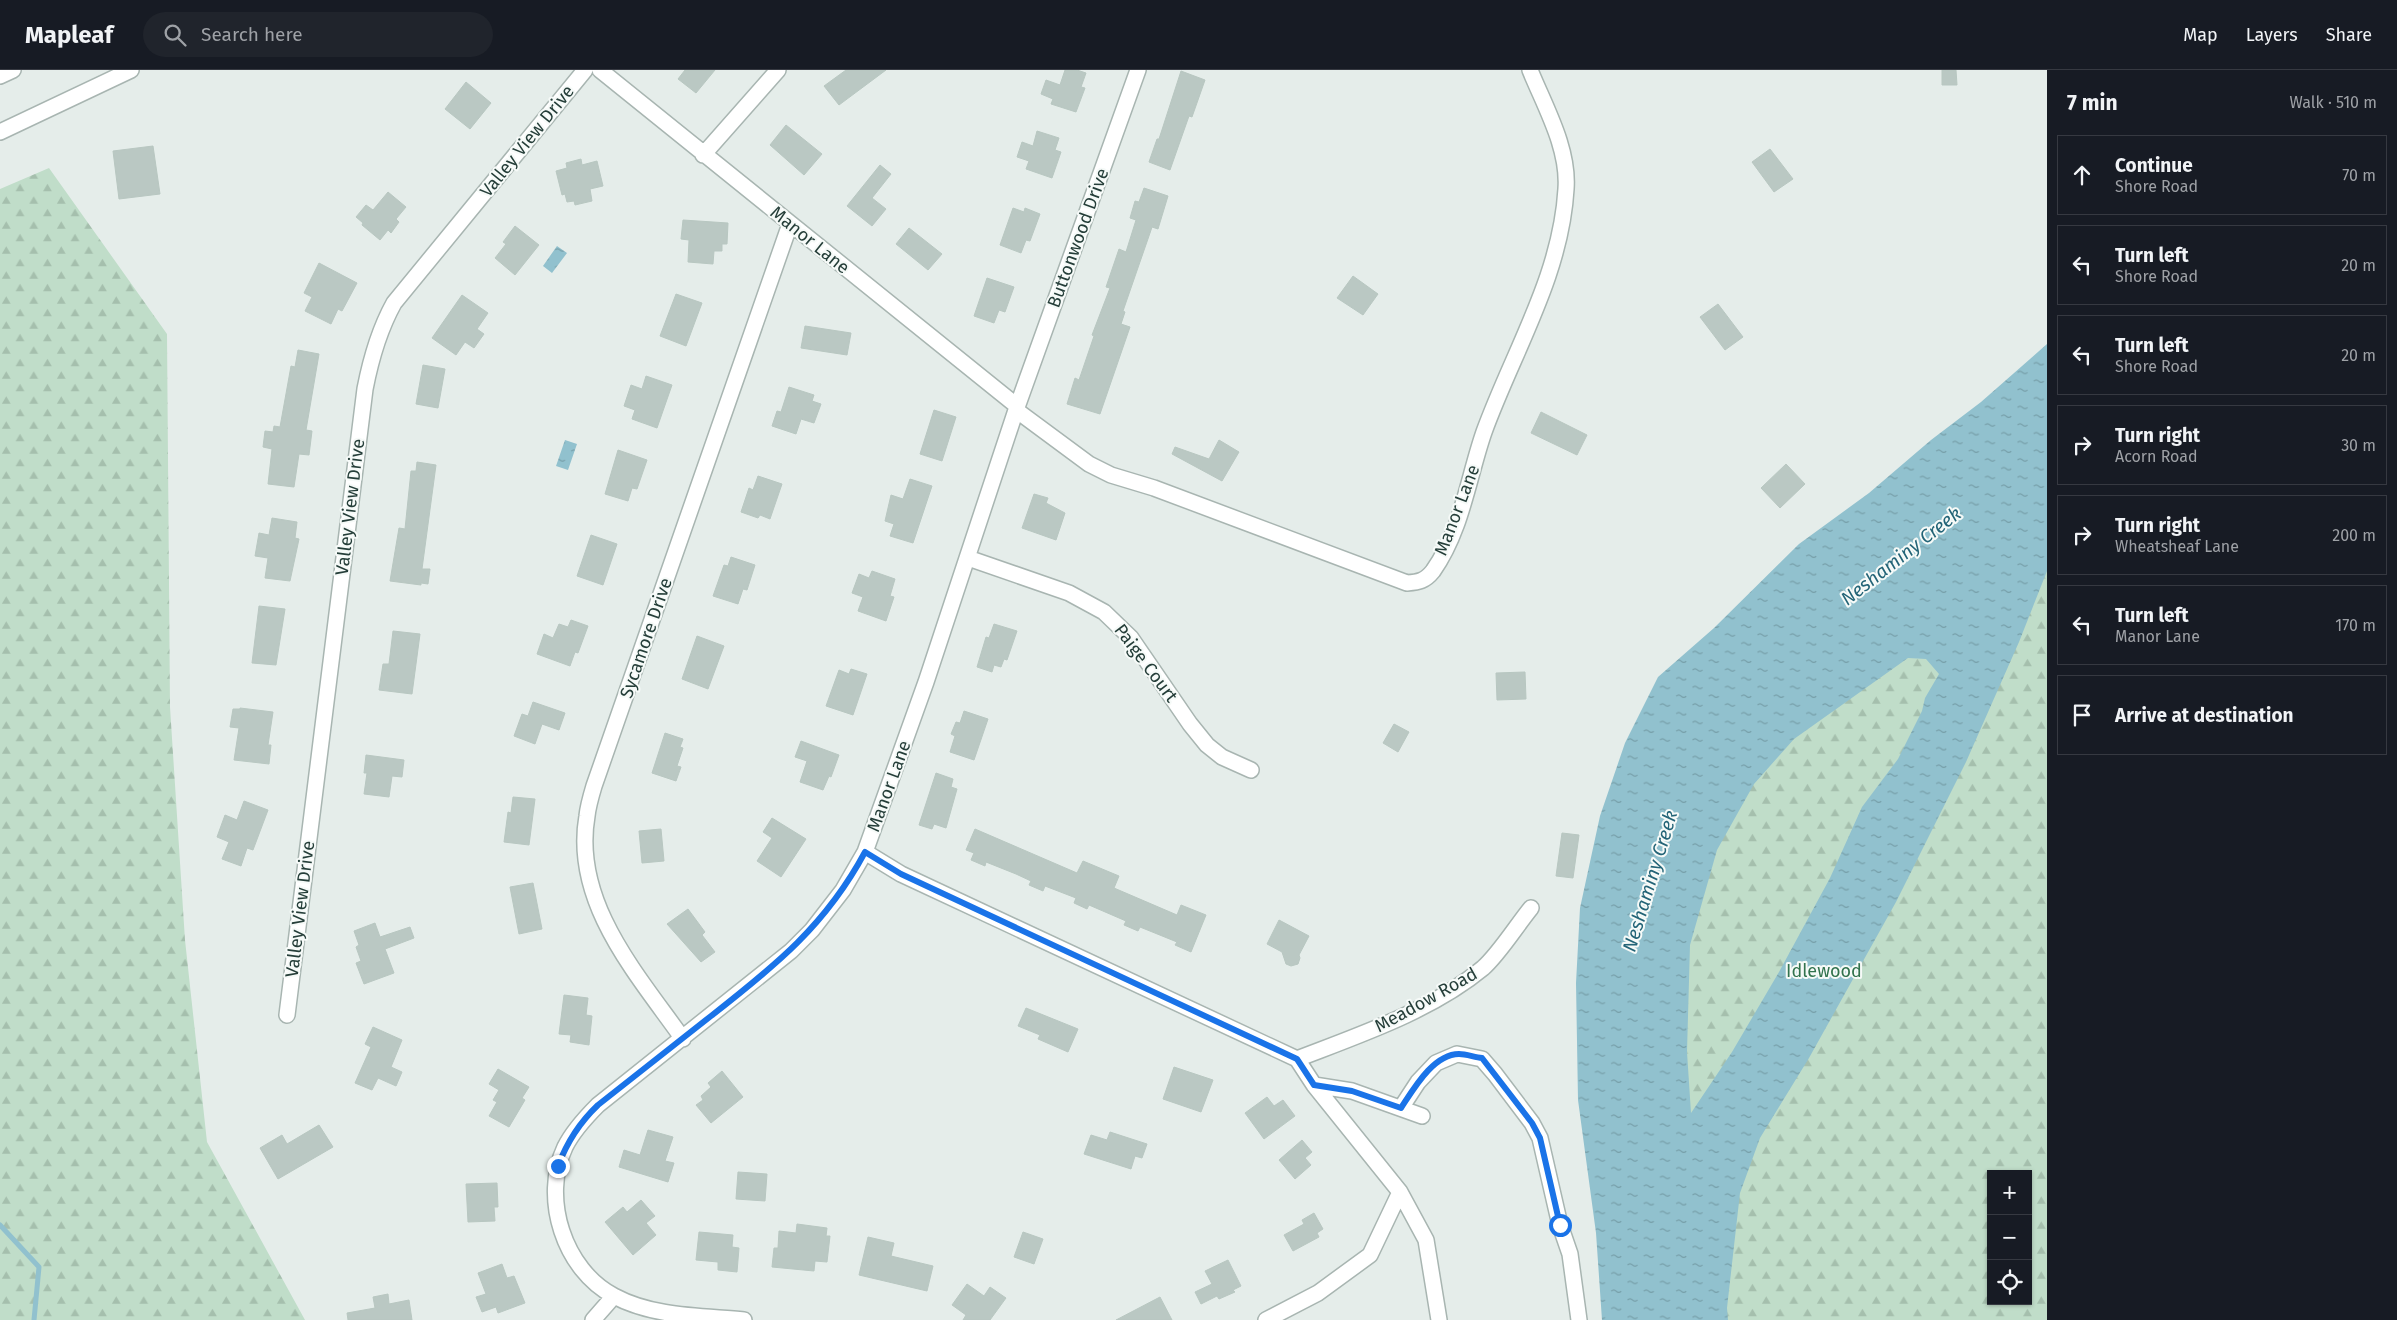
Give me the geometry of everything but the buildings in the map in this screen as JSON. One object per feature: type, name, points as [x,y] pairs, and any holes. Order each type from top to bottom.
[{"type":"street","points":[[0,76],[13,70]]},
{"type":"street","points":[[0,132],[131,70]]},
{"type":"street","name":"Valley View Drive","points":[[287,1015],[365,388],[370,362],[384,321],[394,303],[585,70]]},
{"type":"street","name":"Manor Lane","points":[[600,70],[1088,464],[1111,475],[1154,488],[1407,583],[1420,582],[1426,578],[1433,570],[1449,540],[1466,497],[1484,433],[1550,272],[1559,242],[1566,190],[1563,154],[1530,70]]},
{"type":"street","points":[[703,155],[778,70]]},
{"type":"street","name":"Buttonwood Drive","points":[[1017,408],[1138,70]]},
{"type":"street","name":"Sycamore Drive","points":[[682,1039],[627,960],[606,925],[593,893],[588,871],[586,817],[594,786],[790,224]]},
{"type":"street","name":"Manor Lane","points":[[744,1320],[669,1314],[649,1310],[614,1296],[586,1273],[575,1260],[564,1239],[558,1217],[556,1186],[558,1166],[564,1148],[586,1117],[775,966],[812,930],[843,890],[865,852],[968,558],[1017,408]]},
{"type":"street","name":"Paige Court","points":[[968,558],[1069,592],[1104,612],[1131,638],[1161,678],[1190,724],[1207,745],[1222,757],[1252,770]]},
{"type":"street","points":[[865,852],[901,874],[1297,1059],[1314,1085],[1400,1192],[1426,1240],[1439,1320]]},
{"type":"street","name":"Meadow Road","points":[[1297,1059],[1377,1028],[1450,990],[1484,967],[1531,908]]},
{"type":"street","points":[[1401,1108],[1418,1082],[1436,1063],[1457,1054],[1482,1058],[1532,1123],[1540,1138],[1560,1225],[1570,1254],[1579,1320]]},
{"type":"street","points":[[1314,1085],[1352,1091],[1422,1116]]},
{"type":"street","points":[[1266,1320],[1318,1293],[1370,1255],[1400,1192]]},
{"type":"street","points":[[593,1320],[614,1296]]},
{"type":"green space","points":[[49,168],[167,334],[170,707],[185,940],[207,1142],[305,1320],[0,1320],[0,189]]},
{"type":"green space","name":"Idlewood","points":[[2047,423],[2047,1320],[1628,1320],[1708,673]]},
{"type":"water","points":[[557,246],[567,253],[552,273],[543,266]]},
{"type":"water","name":"Neshaminy Creek","points":[[2047,344],[2047,571],[2019,642],[1966,762],[1896,902],[1809,1058],[1760,1138],[1740,1193],[1727,1308],[1728,1320],[1602,1320],[1596,1233],[1578,1100],[1576,983],[1580,908],[1600,816],[1625,743],[1658,677],[1714,628],[1799,544],[1869,493],[1931,440],[1981,402]],"holes":[[[1908,658],[1926,659],[1939,674],[1925,698],[1922,711],[1898,759],[1862,807],[1830,878],[1779,972],[1732,1052],[1691,1113],[1687,1052],[1690,945],[1717,850],[1754,784],[1794,739]]]},
{"type":"water","points":[[565,440],[577,444],[568,470],[556,466]]},
{"type":"waterway","points":[[0,1225],[39,1267],[34,1320]]},
{"type":"route","points":[[558,1166],[564,1148],[574,1132],[598,1105],[791,952],[812,930],[843,890],[865,852],[901,874],[1297,1059],[1314,1085],[1352,1091],[1401,1108],[1418,1082],[1436,1063],[1457,1054],[1482,1058],[1532,1123],[1540,1138],[1560,1225]]}]
